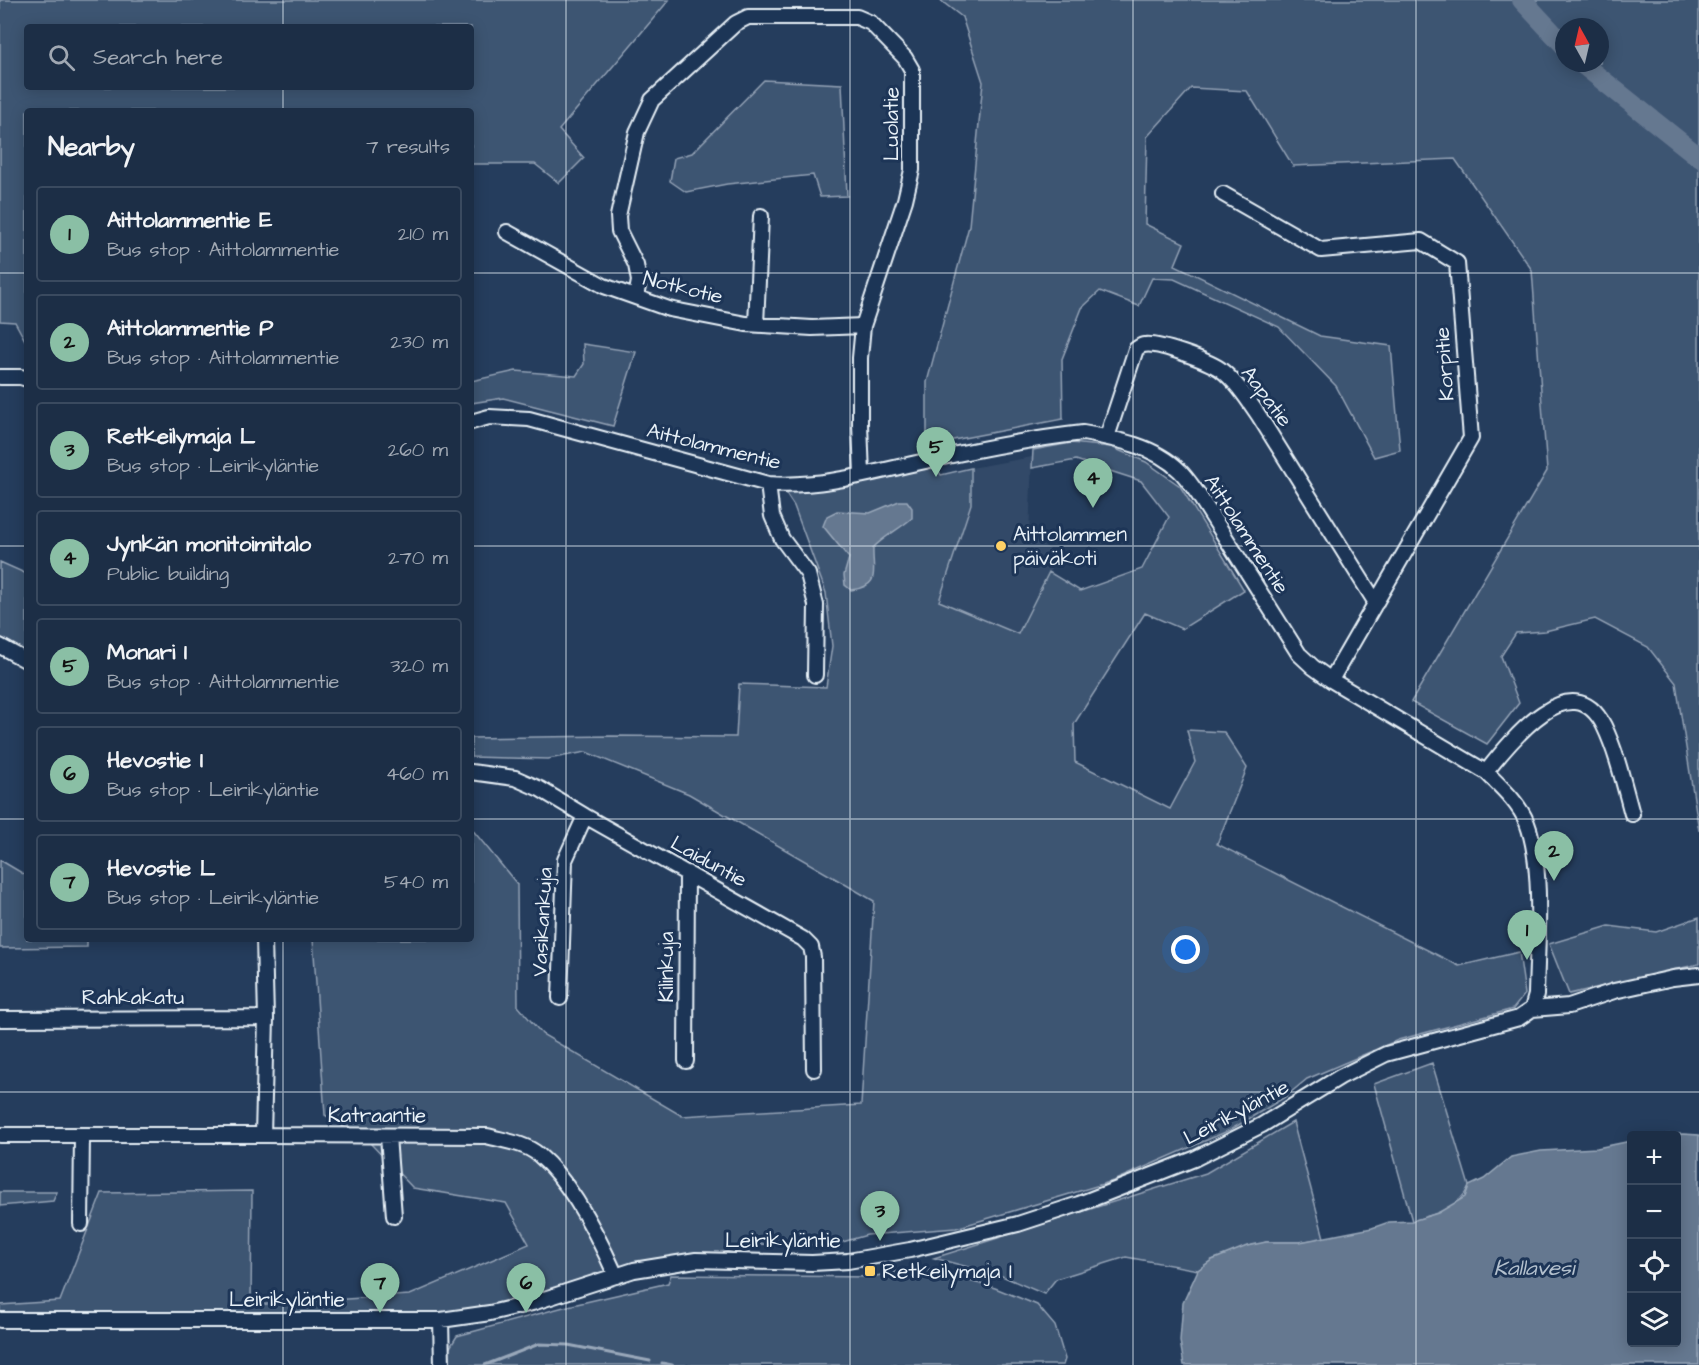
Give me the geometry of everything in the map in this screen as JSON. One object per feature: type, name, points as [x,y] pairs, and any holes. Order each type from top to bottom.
[{"type":"street","name":"Luolatie","points":[[636,297],[639,281],[636,265],[619,231],[618,216],[637,132],[652,100],[736,23],[748,17],[857,17],[871,23],[905,58],[912,70],[912,170],[905,201],[863,326],[860,358],[862,475]]},
{"type":"street","name":"Korpitie","points":[[1223,194],[1322,250],[1421,241],[1457,262],[1471,438],[1331,680]]},
{"type":"street","points":[[756,324],[761,216]]},
{"type":"street","name":"Notkotie","points":[[507,232],[604,286],[669,309],[756,324],[812,328],[863,326]]},
{"type":"street","name":"Aapatie","points":[[1107,437],[1136,349],[1143,345],[1150,345],[1185,353],[1220,369],[1242,392],[1259,416],[1376,603]]},
{"type":"street","points":[[0,377],[24,378]]},
{"type":"street","name":"Aittolammentie","points":[[474,421],[489,417],[529,419],[768,484],[793,486],[1083,433],[1141,447],[1161,456],[1180,471],[1198,494],[1299,654],[1331,680],[1486,772],[1506,792],[1527,821],[1534,852],[1537,883],[1536,995],[1532,1009]]},
{"type":"street","points":[[768,484],[772,516],[782,539],[808,574],[816,605],[815,675]]},
{"type":"street","points":[[0,646],[24,659]]},
{"type":"street","points":[[1486,772],[1522,729],[1542,713],[1567,703],[1581,702],[1603,725],[1619,766],[1632,814]]},
{"type":"street","name":"Laiduntie","points":[[474,772],[515,778],[540,789],[803,939],[811,947],[813,957],[814,1069]]},
{"type":"street","name":"Vasikankuja","points":[[560,998],[565,860],[585,816]]},
{"type":"street","name":"Kilinkuja","points":[[686,1061],[687,873]]},
{"type":"street","points":[[0,1135],[263,1135],[266,1018],[264,942]]},
{"type":"street","name":"Leirikyläntie","points":[[0,1320],[441,1320],[490,1313],[532,1303],[634,1270],[696,1260],[812,1263],[848,1261],[910,1250],[1018,1224],[1079,1204],[1194,1159],[1262,1125],[1340,1077],[1386,1054],[1508,1022],[1532,1009],[1569,1006],[1614,991],[1673,978],[1699,975]]},
{"type":"street","name":"Rahkakatu","points":[[0,1019],[266,1018]]},
{"type":"street","points":[[81,1224],[82,1135]]},
{"type":"street","name":"Katraantie","points":[[263,1135],[487,1136],[521,1145],[538,1154],[565,1183],[606,1252],[616,1276]]},
{"type":"street","points":[[388,1136],[394,1216]]},
{"type":"street","points":[[441,1320],[442,1365]]},
{"type":"shaded area","points":[[0,0],[669,0],[559,130],[584,158],[559,183],[535,164],[474,164],[474,108],[24,108],[24,338],[15,322],[0,321]]},
{"type":"shaded area","points":[[940,0],[1699,0],[1699,831],[1676,683],[1648,647],[1595,619],[1545,631],[1516,633],[1501,656],[1519,703],[1487,744],[1411,702],[1547,471],[1532,270],[1455,159],[1293,166],[1247,91],[1191,88],[1147,137],[1145,224],[1184,243],[1175,265],[1320,336],[1391,346],[1400,450],[1374,457],[1336,386],[1279,327],[1174,279],[1152,278],[1139,306],[1100,291],[1082,308],[1062,359],[1063,419],[927,445],[927,382],[969,226],[983,82],[962,17]]},
{"type":"shaded area","points":[[764,80],[842,84],[847,196],[820,197],[813,175],[727,184],[686,192],[670,181],[674,158],[692,153]]},
{"type":"shaded area","points":[[583,344],[636,352],[613,426],[503,398],[474,403],[474,380],[516,371],[576,376],[584,364]]},
{"type":"shaded area","points":[[1071,443],[1111,447],[1146,462],[1180,486],[1244,590],[1182,629],[1145,613],[1074,724],[1075,762],[1170,809],[1195,762],[1187,730],[1224,732],[1247,768],[1217,844],[1459,966],[1519,952],[1525,994],[1513,1009],[1398,1040],[1307,1079],[1284,1098],[1230,1130],[1113,1181],[956,1228],[867,1235],[832,1245],[759,1244],[442,1317],[0,1315],[0,1305],[60,1301],[102,1193],[252,1191],[251,1305],[410,1295],[529,1244],[506,1203],[413,1188],[370,1143],[325,1115],[313,942],[474,942],[474,832],[517,884],[518,1006],[542,1034],[682,1116],[861,1105],[874,901],[689,794],[586,752],[548,759],[474,757],[474,738],[736,737],[739,684],[826,687],[832,646],[826,593],[794,506],[784,491],[936,466],[941,475],[971,468],[971,504],[939,601],[1018,634],[1049,572],[1080,591],[1142,569],[1169,517],[1141,481],[1076,460],[1032,468],[1033,450]]},
{"type":"shaded area","name":"Aittolammen päiväkoti","points":[[1032,457],[1029,536],[1060,556],[1049,572],[1018,634],[939,601],[971,504],[971,468]]},
{"type":"shaded area","points":[[0,562],[24,573],[24,652],[0,640]]},
{"type":"shaded area","points":[[0,860],[24,874],[24,942],[87,942],[87,947],[0,948]]},
{"type":"shaded area","points":[[1699,917],[1699,964],[1569,994],[1549,944],[1609,926],[1656,932]]},
{"type":"shaded area","points":[[1432,1063],[1469,1186],[1459,1200],[1445,1210],[1412,1221],[1374,1084]]},
{"type":"shaded area","points":[[1293,1122],[1324,1238],[1300,1242],[1266,1242],[1212,1260],[1198,1270],[1126,1257],[1056,1279],[1044,1294],[1002,1276],[934,1258],[1206,1173]]},
{"type":"shaded area","points":[[0,1192],[57,1192],[53,1201],[0,1206]]},
{"type":"shaded area","points":[[918,1267],[995,1288],[1037,1305],[1055,1326],[1065,1359],[1063,1365],[450,1365],[449,1349],[457,1336],[564,1307],[668,1283],[671,1275],[872,1277]]},
{"type":"water","points":[[899,501],[907,501],[912,508],[912,518],[873,548],[874,570],[871,581],[861,588],[851,590],[845,585],[844,575],[849,558],[823,526],[827,516],[837,511],[870,513]]},
{"type":"water","name":"Kallavesi","points":[[1681,1134],[1699,1135],[1699,1365],[1184,1365],[1180,1341],[1183,1303],[1198,1270],[1212,1260],[1247,1246],[1266,1242],[1300,1242],[1372,1228],[1389,1222],[1412,1221],[1438,1213],[1465,1197],[1469,1186],[1484,1179],[1511,1157],[1541,1151],[1597,1148],[1627,1142],[1627,1347],[1681,1347]]},
{"type":"waterway","points":[[1522,0],[1555,35]]},
{"type":"waterway","points":[[1592,72],[1699,157]]},
{"type":"waterway","points":[[485,1365],[539,1344],[568,1345],[650,1361]]},
{"type":"waterway","points":[[662,1363],[672,1365]]},
{"type":"place","name":"Monari I","points":[[936,477]]},
{"type":"place","name":"Jynkän monitoimitalo","points":[[1093,508]]},
{"type":"place","name":"Aittolammen päiväkoti","points":[[1001,546]]},
{"type":"place","name":"Aittolammentie P","points":[[1554,881]]},
{"type":"place","name":"Aittolammentie E","points":[[1527,960]]},
{"type":"place","name":"Retkeilymaja L","points":[[880,1241]]},
{"type":"place","name":"Retkeilymaja I","points":[[870,1271]]},
{"type":"place","name":"Hevostie L","points":[[380,1313]]},
{"type":"place","name":"Hevostie I","points":[[526,1313]]}]
